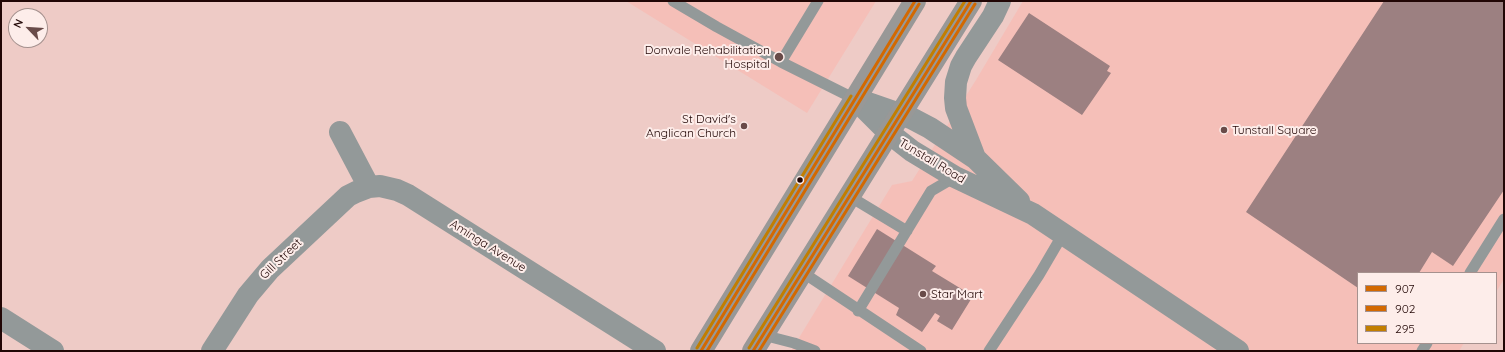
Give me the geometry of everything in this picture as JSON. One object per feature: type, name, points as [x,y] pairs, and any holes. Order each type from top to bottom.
[{"type":"main road","points":[[701,351],[916,1]]},
{"type":"main road","points":[[758,343],[971,1]]},
{"type":"street","name":"Tunstall Road","points":[[975,158],[956,108],[956,82],[961,66],[1000,1]]},
{"type":"street","name":"Tunstall Road","points":[[855,99],[911,118],[926,125],[975,158],[1033,214]]},
{"type":"street","name":"Tunstall Road","points":[[855,99],[889,133],[912,151],[955,176],[1033,214],[1238,351]]},
{"type":"street","points":[[340,132],[369,187]]},
{"type":"street","name":"Gill Street","points":[[212,351],[248,295],[270,269],[348,196],[369,187]]},
{"type":"street","name":"Aminga Avenue","points":[[369,187],[389,187],[408,195],[655,351]]},
{"type":"street","points":[[1,318],[53,351]]},
{"type":"lane","points":[[673,1],[711,24],[781,62],[855,99]]},
{"type":"lane","points":[[781,62],[818,1]]},
{"type":"lane","points":[[858,310],[931,191],[955,176]]},
{"type":"lane","points":[[849,196],[907,231]]},
{"type":"lane","points":[[1471,272],[1504,219]]},
{"type":"lane","points":[[989,351],[1039,275],[1063,234]]},
{"type":"lane","points":[[802,272],[921,351]]},
{"type":"lane","points":[[758,343],[794,342],[815,351]]},
{"type":"shaded area","name":"Donvale Rehabilitation Hospital","points":[[626,1],[876,1],[807,113]]},
{"type":"shaded area","name":"Tunstall Square","points":[[1023,1],[1504,1],[1504,279],[1497,290],[1497,272],[1357,272],[1357,344],[1463,344],[1459,351],[791,351],[892,185],[912,181],[976,80]]},
{"type":"building","points":[[1384,1],[1504,1],[1504,190],[1453,266],[1432,252],[1420,272],[1357,272],[1357,287],[1246,212]]},
{"type":"building","points":[[1029,13],[1110,66],[1107,71],[1111,73],[1082,115],[998,60]]},
{"type":"building","points":[[877,229],[936,266],[932,271],[973,296],[952,330],[937,321],[940,316],[935,313],[922,332],[896,315],[899,308],[848,276]]},
{"type":"transit line","name":"907","points":[[701,351],[915,1]]},
{"type":"transit line","name":"295","points":[[749,348],[965,1]]},
{"type":"transit line","name":"907","points":[[753,351],[971,1]]},
{"type":"transit line","name":"902","points":[[707,351],[919,4]]},
{"type":"transit line","name":"902","points":[[759,351],[975,4]]},
{"type":"transit line","name":"295","points":[[697,348],[851,96]]},
{"type":"place","name":"Donvale Rehabilitation Hospital","points":[[779,57]]},
{"type":"place","name":"St David's Anglican Church","points":[[744,126]]},
{"type":"place","name":"Tunstall Square","points":[[1224,130]]},
{"type":"place","name":"Star Mart","points":[[923,294]]}]
